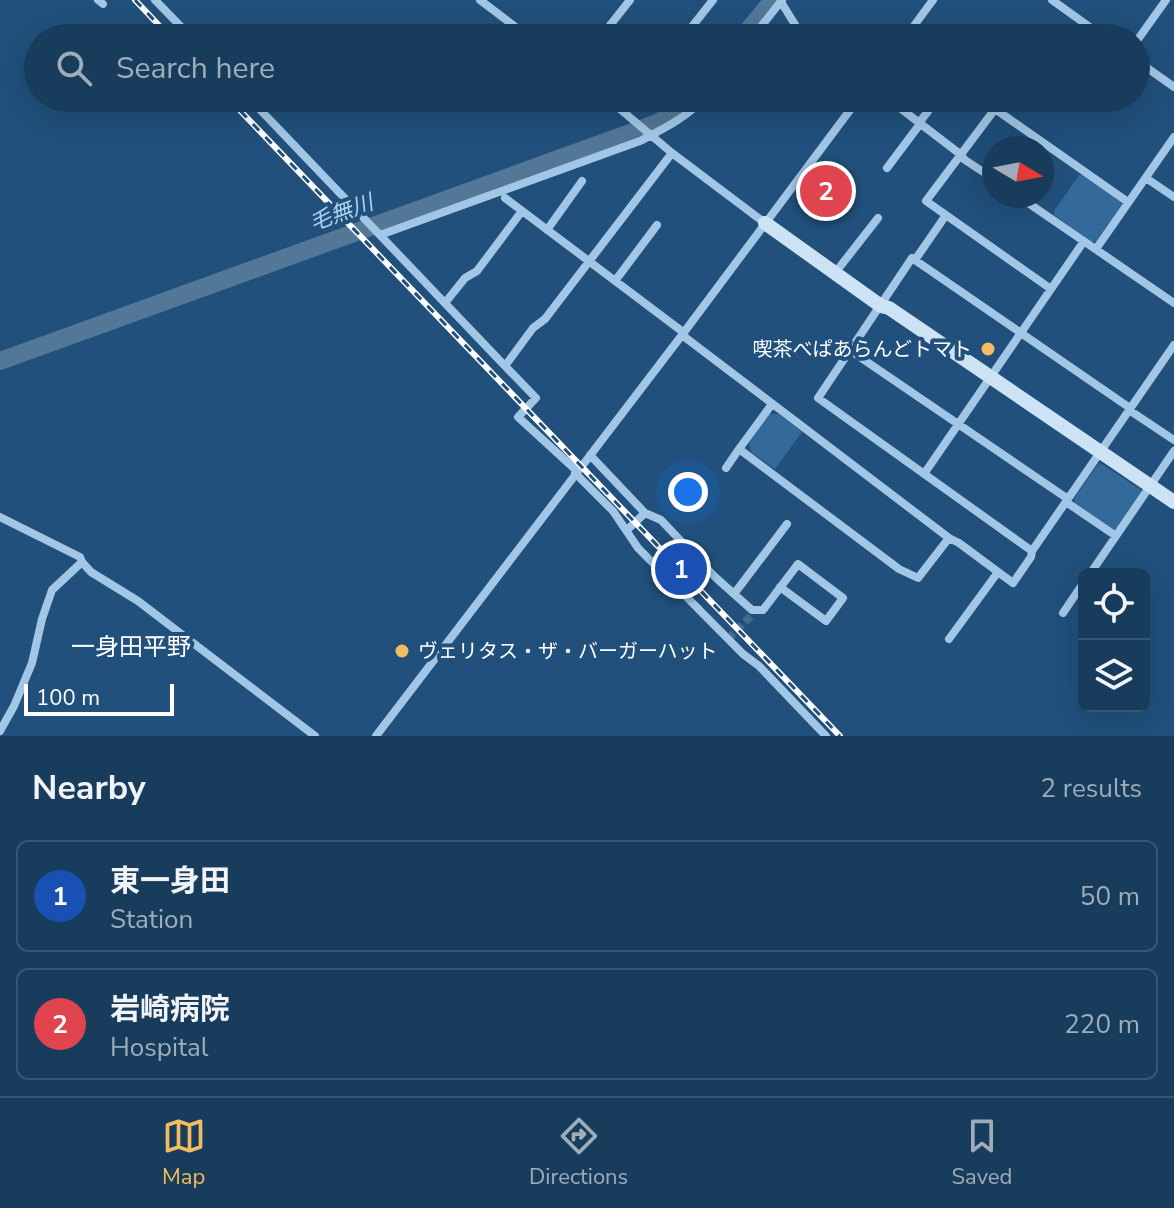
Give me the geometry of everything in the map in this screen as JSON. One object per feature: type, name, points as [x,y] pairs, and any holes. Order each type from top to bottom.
[{"type":"street","points":[[155,0],[178,24]]},
{"type":"street","points":[[480,0],[512,24]]},
{"type":"street","points":[[611,24],[630,0]]},
{"type":"street","points":[[694,24],[713,0]]},
{"type":"street","points":[[915,24],[933,0]]},
{"type":"street","points":[[1052,0],[1085,24]]},
{"type":"street","points":[[1149,24],[1166,0]]},
{"type":"street","points":[[763,24],[782,1],[792,24]]},
{"type":"street","points":[[1150,70],[1174,87]]},
{"type":"street","points":[[263,112],[536,398],[518,417],[613,511],[638,548],[826,736]]},
{"type":"street","points":[[623,112],[672,153],[881,306],[889,308],[1174,502]]},
{"type":"street","points":[[380,235],[640,141],[687,112]]},
{"type":"street","points":[[376,736],[848,112]]},
{"type":"street","points":[[905,112],[982,171]]},
{"type":"street","points":[[887,168],[927,112]]},
{"type":"street","points":[[993,112],[926,201],[1051,289]]},
{"type":"street","points":[[999,112],[1128,202]]},
{"type":"street","points":[[1096,249],[1174,137]]},
{"type":"street","points":[[505,366],[533,328],[545,319],[672,153]]},
{"type":"street","points":[[1146,178],[1174,197]]},
{"type":"street","points":[[547,230],[582,181]]},
{"type":"street","points":[[505,198],[772,404],[1013,583],[1174,345]]},
{"type":"street","points":[[1036,208],[1174,303]]},
{"type":"street","points":[[445,303],[465,278],[477,271],[522,211]]},
{"type":"street","points":[[915,260],[946,215]]},
{"type":"street","points":[[835,273],[878,218]]},
{"type":"street","points":[[615,281],[657,225]]},
{"type":"street","points":[[924,474],[1084,241]]},
{"type":"street","points":[[1032,551],[818,398],[912,258],[1174,440]]},
{"type":"street","points":[[851,351],[1116,536]]},
{"type":"street","points":[[726,468],[772,404]]},
{"type":"street","points":[[739,449],[899,569],[918,578],[949,538]]},
{"type":"street","points":[[1094,568],[1174,451]]},
{"type":"street","points":[[590,455],[645,513],[661,520],[752,613],[763,610],[780,587],[798,564],[843,598],[826,621],[780,587]]},
{"type":"street","points":[[627,530],[645,513]]},
{"type":"street","points":[[0,517],[80,557],[91,572],[138,601],[315,736]]},
{"type":"street","points":[[734,594],[787,524]]},
{"type":"street","points":[[0,731],[32,663],[52,590],[82,562]]},
{"type":"street","points":[[949,639],[998,572]]},
{"type":"street","points":[[1063,613],[1078,591]]},
{"type":"shaded area","points":[[1084,174],[1121,200],[1122,204],[1096,241],[1092,242],[1054,215],[1079,175]]},
{"type":"shaded area","points":[[769,414],[779,414],[802,432],[775,469],[751,452],[749,443]]},
{"type":"shaded area","points":[[1102,464],[1141,490],[1142,494],[1117,529],[1113,530],[1074,504],[1074,499],[1097,465]]},
{"type":"waterway","name":"毛無川","points":[[753,24],[773,0]]},
{"type":"waterway","name":"毛無川","points":[[0,361],[655,124],[676,112]]},
{"type":"tunnel","points":[[728,639],[751,616]]},
{"type":"railway","points":[[135,0],[158,24]]},
{"type":"railway","points":[[241,112],[840,736]]},
{"type":"place","name":"岩崎病院","points":[[826,191]]},
{"type":"place","name":"喫茶べぱあらんどトマト","points":[[988,349]]},
{"type":"place","name":"東一身田","points":[[681,569]]},
{"type":"place","name":"ヴェリタス・ザ・バーガーハット","points":[[402,651]]},
{"type":"district","name":"一身田平野","points":[[131,647]]}]
